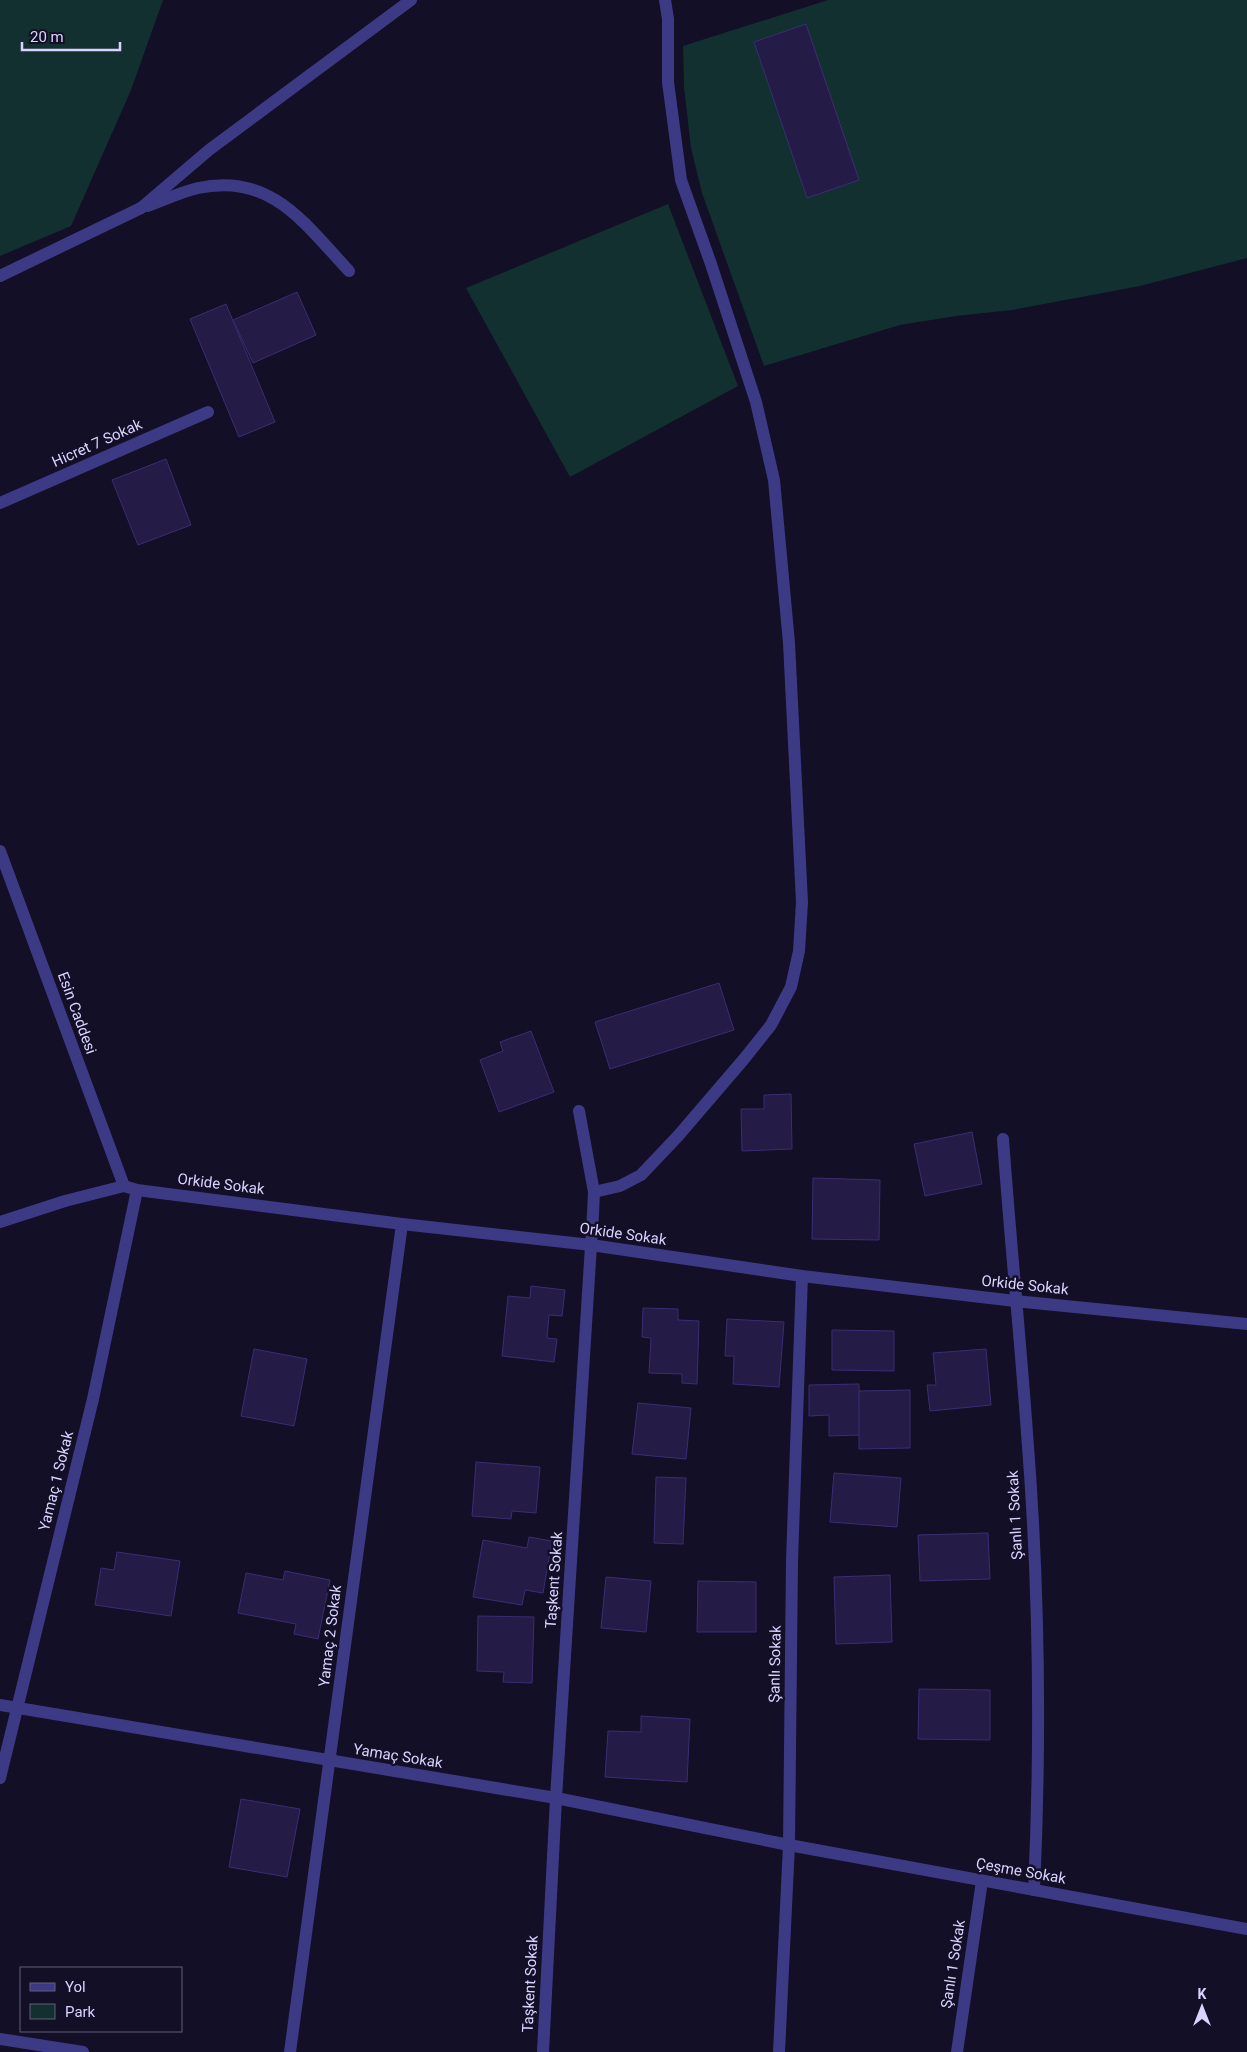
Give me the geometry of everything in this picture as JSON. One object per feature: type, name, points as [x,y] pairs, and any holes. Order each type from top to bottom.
[{"type":"street","points":[[141,208],[209,150],[411,0]]},
{"type":"street","points":[[594,1192],[620,1186],[640,1175],[678,1136],[771,1025],[792,987],[799,951],[802,902],[789,643],[774,480],[756,402],[711,264],[681,180],[668,82],[668,19],[665,0]]},
{"type":"street","points":[[0,276],[141,208],[198,188],[246,186],[267,193],[298,217],[350,271]]},
{"type":"street","name":"Hicret 7 Sokak","points":[[0,504],[208,412]]},
{"type":"street","name":"Esin Caddesi","points":[[0,851],[131,1188]]},
{"type":"street","name":"Taşkent Sokak","points":[[542,2052],[594,1192],[579,1111]]},
{"type":"street","name":"Şanlı 1 Sokak","points":[[1003,1139],[1015,1301],[1028,1434],[1034,1556],[1038,1752],[1034,1890]]},
{"type":"street","name":"Orkide Sokak","points":[[0,1222],[65,1201],[131,1188],[402,1224],[591,1245],[802,1276],[1015,1301],[1247,1324]]},
{"type":"street","name":"Yamaç 1 Sokak","points":[[0,1778],[93,1399],[131,1188]]},
{"type":"street","name":"Yamaç 2 Sokak","points":[[290,2052],[402,1224]]},
{"type":"street","name":"Şanlı Sokak","points":[[779,2052],[789,1845],[792,1561],[802,1276]]},
{"type":"street","name":"Yamaç Sokak","points":[[0,1705],[556,1798],[789,1845]]},
{"type":"street","name":"Çeşme Sokak","points":[[789,1845],[1247,1929]]},
{"type":"street","name":"Şanlı 1 Sokak","points":[[957,2052],[982,1881]]},
{"type":"street","points":[[0,2039],[83,2052]]},
{"type":"green space","points":[[0,0],[163,0],[131,90],[71,226],[0,256]]},
{"type":"green space","points":[[828,0],[1247,0],[1247,258],[1140,286],[1012,310],[900,325],[764,366],[702,193],[691,148],[684,87],[683,46]]},
{"type":"green space","points":[[668,204],[738,386],[570,477],[466,288]]},
{"type":"building","points":[[806,24],[859,180],[807,198],[754,42]]},
{"type":"building","points":[[297,292],[316,335],[253,363],[233,320]]},
{"type":"building","points":[[226,304],[275,422],[239,437],[190,319]]},
{"type":"building","points":[[166,459],[191,525],[138,545],[112,480]]},
{"type":"building","points":[[719,983],[734,1030],[610,1069],[595,1022]]},
{"type":"building","points":[[531,1031],[554,1092],[499,1112],[480,1060],[503,1051],[500,1042]]},
{"type":"building","points":[[791,1094],[792,1149],[742,1151],[741,1109],[764,1109],[764,1095]]},
{"type":"building","points":[[972,1132],[982,1184],[925,1196],[914,1144]]},
{"type":"building","points":[[813,1178],[880,1180],[879,1240],[812,1239]]},
{"type":"building","points":[[531,1286],[565,1290],[562,1316],[549,1315],[547,1338],[557,1339],[554,1362],[502,1356],[508,1296],[530,1298]]},
{"type":"building","points":[[643,1308],[678,1309],[678,1320],[699,1321],[697,1384],[682,1383],[682,1374],[649,1373],[651,1338],[642,1337]]},
{"type":"building","points":[[727,1319],[784,1322],[779,1387],[733,1384],[734,1356],[725,1356]]},
{"type":"building","points":[[832,1330],[894,1331],[894,1371],[832,1370]]},
{"type":"building","points":[[254,1349],[307,1359],[294,1426],[241,1416]]},
{"type":"building","points":[[986,1349],[991,1405],[930,1411],[927,1385],[936,1385],[933,1353]]},
{"type":"building","points":[[859,1384],[860,1435],[829,1436],[829,1415],[809,1416],[809,1385]]},
{"type":"building","points":[[910,1390],[910,1448],[859,1449],[859,1391]]},
{"type":"building","points":[[638,1403],[691,1408],[686,1459],[632,1454]]},
{"type":"building","points":[[476,1462],[540,1467],[536,1513],[512,1511],[511,1519],[472,1516]]},
{"type":"building","points":[[834,1473],[901,1478],[897,1527],[830,1522]]},
{"type":"building","points":[[656,1477],[686,1478],[683,1544],[654,1543]]},
{"type":"building","points":[[988,1533],[990,1579],[920,1581],[918,1535]]},
{"type":"building","points":[[529,1537],[552,1541],[543,1593],[525,1590],[522,1605],[473,1597],[483,1540],[527,1548]]},
{"type":"building","points":[[117,1552],[180,1561],[171,1616],[95,1605],[101,1568],[114,1570]]},
{"type":"building","points":[[285,1571],[330,1580],[318,1639],[294,1634],[296,1624],[238,1613],[246,1573],[283,1580]]},
{"type":"building","points":[[890,1575],[892,1642],[836,1644],[834,1577]]},
{"type":"building","points":[[606,1577],[651,1581],[646,1632],[601,1628]]},
{"type":"building","points":[[698,1581],[756,1582],[756,1632],[697,1632]]},
{"type":"building","points":[[478,1616],[534,1617],[532,1683],[503,1682],[504,1672],[477,1671]]},
{"type":"building","points":[[919,1689],[990,1690],[990,1740],[918,1739]]},
{"type":"building","points":[[641,1716],[690,1719],[687,1782],[605,1777],[608,1731],[641,1732]]},
{"type":"building","points":[[241,1799],[300,1809],[287,1877],[229,1867]]}]
